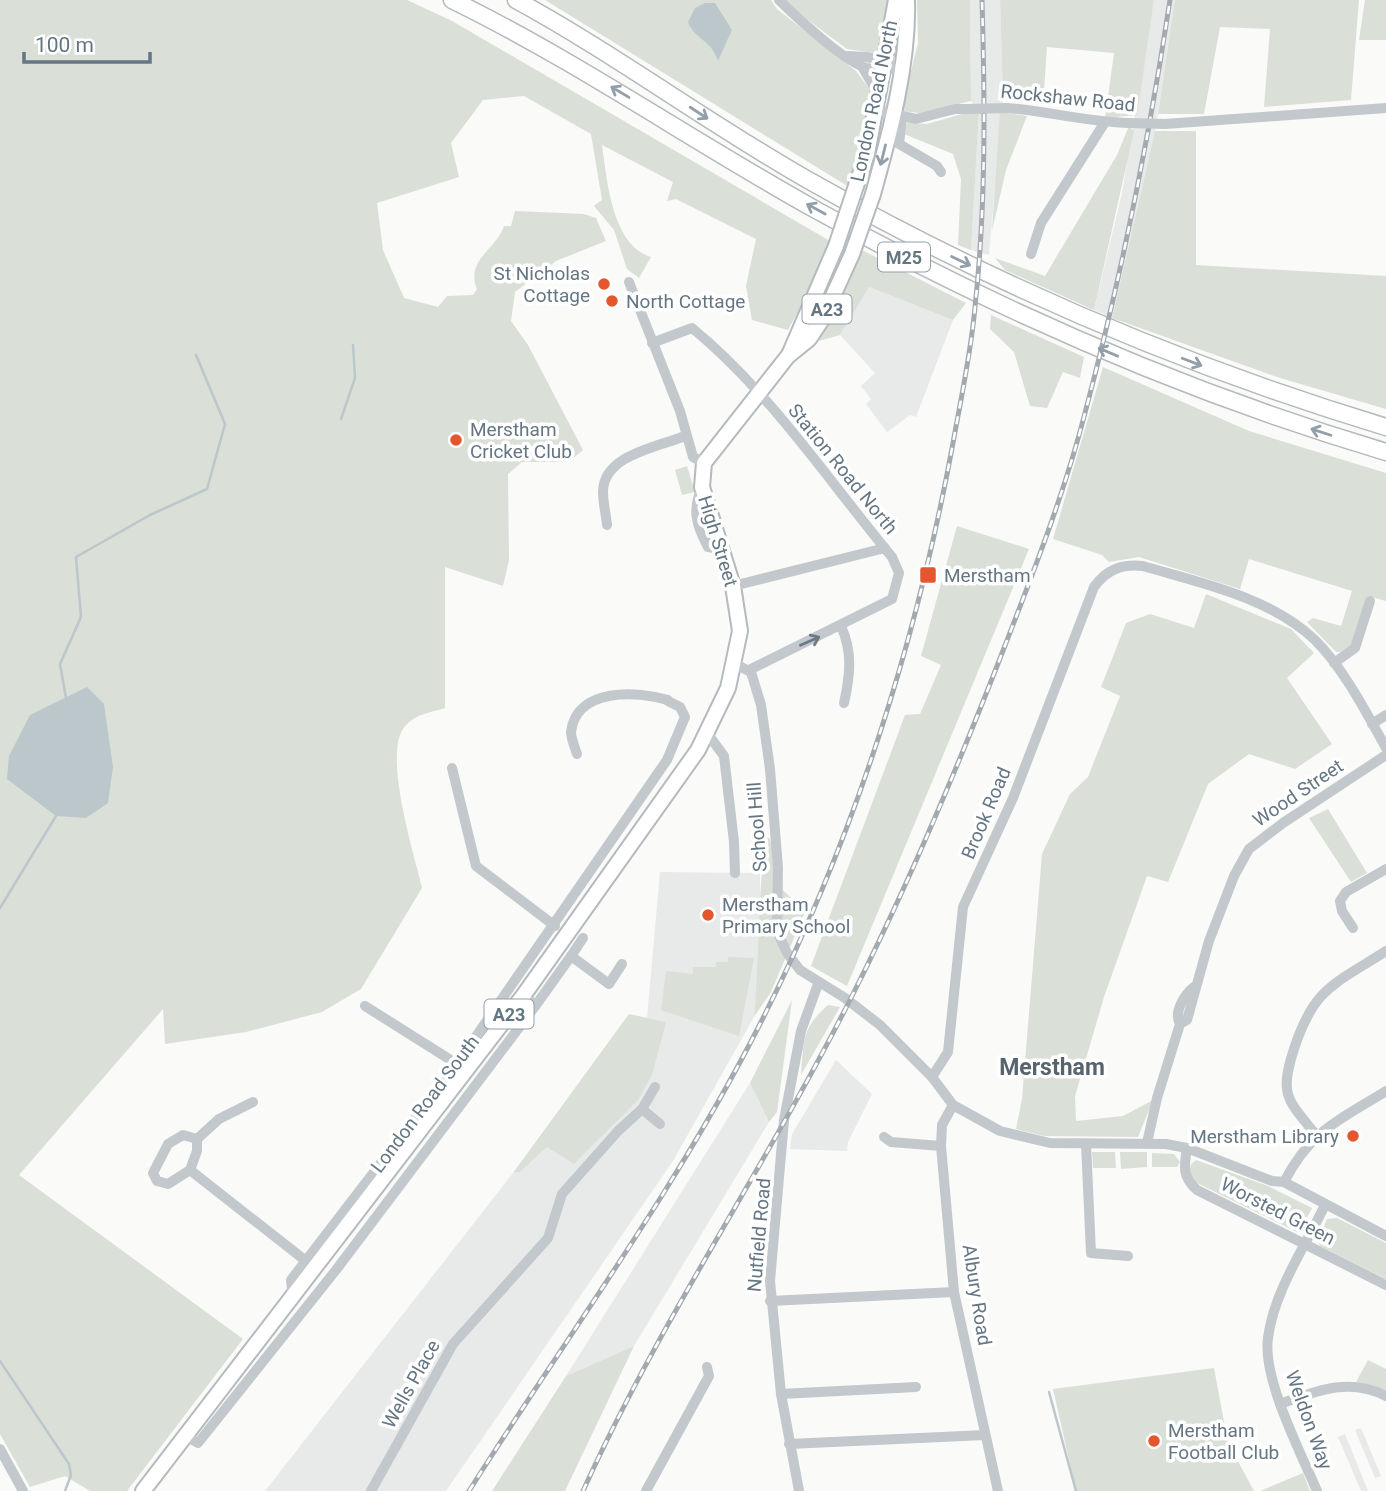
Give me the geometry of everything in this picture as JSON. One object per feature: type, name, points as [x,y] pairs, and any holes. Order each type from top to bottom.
[{"type":"highway","name":"M25","points":[[452,0],[559,56],[815,209],[960,285],[1178,381],[1386,452]]},
{"type":"highway","name":"M25","points":[[516,0],[615,58],[787,168],[963,262],[1167,353],[1386,427]]},
{"type":"main road","name":"London Road North","points":[[760,395],[788,356],[836,246],[856,186],[875,110],[895,0]]},
{"type":"main road","name":"London Road North","points":[[788,356],[809,339],[823,318],[852,254],[873,194],[897,117],[900,68],[907,29],[907,0]]},
{"type":"main road","name":"A23","points":[[704,463],[760,395]]},
{"type":"main road","name":"High Street","points":[[704,463],[702,487],[733,586],[742,667]]},
{"type":"main road","name":"London Road South","points":[[143,1491],[523,996],[529,975],[663,802],[707,733],[728,688],[742,667]]},
{"type":"street","points":[[779,0],[800,20],[863,68],[878,94]]},
{"type":"street","points":[[848,56],[900,68]]},
{"type":"street","points":[[863,68],[883,65]]},
{"type":"street","name":"Rockshaw Road","points":[[875,110],[897,117],[925,119],[955,109],[1007,108],[1105,122],[1165,124],[1386,107]]},
{"type":"street","points":[[897,117],[900,144],[923,156],[941,172]]},
{"type":"street","points":[[1031,254],[1041,223],[1105,122]]},
{"type":"street","points":[[629,282],[680,411],[693,457],[704,463]]},
{"type":"street","name":"Station Road North","points":[[652,343],[692,328],[713,345],[760,395],[885,548],[897,567],[898,576],[892,598],[841,626]]},
{"type":"street","points":[[607,525],[603,490],[607,474],[616,462],[685,436]]},
{"type":"street","points":[[733,586],[885,548]]},
{"type":"street","name":"Brook Road","points":[[932,1077],[948,1054],[963,907],[1013,798],[1094,587],[1109,571],[1130,565],[1143,566],[1258,603],[1292,621],[1319,644],[1334,663]]},
{"type":"street","points":[[1370,601],[1355,648],[1334,663],[1386,748]]},
{"type":"street","points":[[742,667],[841,626],[849,644],[850,656],[844,703]]},
{"type":"street","name":"School Hill","points":[[742,667],[761,705],[770,769],[778,868],[777,931],[787,953],[800,970],[818,984],[845,998],[880,1025],[932,1077],[953,1105]]},
{"type":"street","name":"London Road South","points":[[293,1298],[291,1280],[529,975],[555,926],[667,761],[685,717],[680,707],[668,700],[649,695],[608,695],[579,713],[571,733],[577,754]]},
{"type":"street","points":[[1373,724],[1386,715]]},
{"type":"street","points":[[707,733],[724,756],[735,873]]},
{"type":"street","name":"Wood Street","points":[[1147,1143],[1157,1098],[1180,1024],[1176,1019],[1186,993],[1194,987],[1234,877],[1249,849],[1283,823],[1386,755]]},
{"type":"street","points":[[452,768],[476,866],[555,926]]},
{"type":"street","points":[[1353,928],[1342,911],[1340,901],[1346,892],[1386,869]]},
{"type":"street","points":[[523,996],[536,1005],[583,938]]},
{"type":"street","points":[[1316,1135],[1290,1103],[1284,1079],[1300,1026],[1325,990],[1386,951]]},
{"type":"street","points":[[571,956],[609,984],[622,964]]},
{"type":"street","name":"Nutfield Road","points":[[799,1491],[781,1394],[770,1301],[772,1245],[781,1176],[784,1120],[801,1031],[818,984]]},
{"type":"street","name":"London Road South","points":[[184,1435],[198,1443],[336,1270],[536,1005]]},
{"type":"street","points":[[365,1006],[457,1064]]},
{"type":"street","points":[[655,1087],[642,1109],[660,1124]]},
{"type":"street","points":[[1283,1182],[1301,1150],[1316,1135],[1386,1091]]},
{"type":"street","points":[[197,1139],[183,1135],[168,1144],[153,1173],[157,1181],[168,1184],[190,1170],[197,1151],[197,1139],[219,1119],[253,1102]]},
{"type":"street","points":[[953,1105],[1017,1136],[1050,1143],[1147,1143],[1187,1148],[1272,1181],[1283,1182],[1386,1236]]},
{"type":"street","name":"Albury Road","points":[[953,1105],[942,1125],[941,1146],[954,1292],[998,1491]]},
{"type":"street","name":"Wells Place","points":[[371,1491],[453,1344],[548,1238],[562,1194],[618,1131],[642,1109]]},
{"type":"street","points":[[884,1137],[891,1142],[941,1146]]},
{"type":"street","points":[[1086,1144],[1091,1253],[1128,1256]]},
{"type":"street","name":"Worsted Green","points":[[1187,1148],[1183,1169],[1185,1180],[1197,1190],[1386,1285]]},
{"type":"street","points":[[190,1170],[306,1261]]},
{"type":"street","name":"Weldon Way","points":[[1317,1491],[1280,1404],[1268,1356],[1268,1339],[1285,1285],[1325,1205]]},
{"type":"street","points":[[770,1301],[954,1292]]},
{"type":"street","points":[[646,1491],[709,1376],[707,1367]]},
{"type":"street","points":[[1280,1404],[1327,1387],[1352,1385],[1386,1396]]},
{"type":"street","points":[[781,1394],[916,1387]]},
{"type":"street","points":[[789,1444],[985,1435]]},
{"type":"street","points":[[0,1449],[23,1491]]},
{"type":"shaded area","points":[[0,0],[407,0],[452,21],[830,241],[812,287],[788,330],[752,320],[746,286],[756,239],[676,199],[667,201],[673,182],[602,145],[609,193],[620,226],[638,250],[651,257],[639,278],[627,269],[614,230],[594,206],[602,200],[591,134],[524,96],[483,100],[451,143],[459,177],[377,203],[383,250],[404,298],[438,307],[447,296],[473,295],[477,289],[474,279],[478,263],[504,226],[511,226],[515,211],[584,214],[596,218],[606,241],[556,261],[515,292],[511,321],[528,345],[583,450],[571,460],[561,462],[522,462],[508,474],[509,560],[503,586],[445,567],[445,708],[419,716],[406,725],[399,738],[397,756],[402,803],[422,888],[361,989],[322,1012],[246,1032],[165,1044],[163,1009],[19,1175],[243,1339],[127,1491],[90,1491],[65,1476],[30,1487],[0,1434]]},
{"type":"shaded area","points":[[545,0],[771,0],[777,9],[856,71],[873,94],[862,148],[849,187]],"holes":[[[690,28],[732,30],[718,60],[711,45]]]},
{"type":"shaded area","points":[[781,0],[887,0],[882,54],[847,49]]},
{"type":"shaded area","points":[[917,0],[970,0],[971,101],[920,113],[901,111],[918,43]]},
{"type":"shaded area","points":[[970,0],[1000,0],[1003,99],[989,255],[971,250],[979,112],[971,101]]},
{"type":"shaded area","points":[[1000,0],[1154,0],[1137,115],[1105,118],[1114,53],[1047,47],[1043,105],[1003,99]]},
{"type":"shaded area","points":[[1154,0],[1175,0],[1155,131],[1112,318],[1094,310],[1122,193]]},
{"type":"shaded area","points":[[1175,0],[1359,0],[1351,100],[1264,107],[1270,29],[1220,27],[1204,114],[1158,114]]},
{"type":"shaded area","points":[[1365,0],[1386,0],[1386,40],[1359,40]]},
{"type":"shaded area","points":[[705,3],[715,3],[732,30],[718,61],[711,48],[694,32],[688,22],[695,8]]},
{"type":"shaded area","points":[[969,112],[979,112],[971,250],[958,245],[961,179],[953,154],[904,134],[907,123],[927,124]]},
{"type":"shaded area","points":[[1000,112],[1027,116],[1006,170],[992,231]]},
{"type":"shaded area","points":[[1129,126],[1134,131],[1094,310],[1005,270],[995,258],[1045,276],[1117,155]]},
{"type":"shaded area","points":[[1155,131],[1196,131],[1196,265],[1386,276],[1386,409],[1280,378],[1112,318]]},
{"type":"shaded area","points":[[862,250],[966,303],[953,320],[869,287],[840,335],[819,341]]},
{"type":"shaded area","points":[[869,287],[953,320],[916,417],[910,415],[887,432],[866,404],[871,399],[861,386],[875,373],[840,335]]},
{"type":"shaded area","points":[[991,315],[1084,357],[1080,378],[1063,372],[1047,408],[1030,406],[1014,352],[990,329]]},
{"type":"shaded area","points":[[1103,367],[1249,431],[1386,473],[1386,601],[1368,596],[1352,645],[1336,652],[1307,622],[1313,618],[1341,626],[1352,591],[1249,559],[1240,589],[1139,557],[1109,562],[1102,555],[1053,539]]},
{"type":"shaded area","points":[[687,466],[695,492],[682,495],[675,470]]},
{"type":"shaded area","points":[[957,526],[1029,549],[847,986],[811,966],[905,715],[920,714],[941,665],[921,656]]},
{"type":"shaded area","points":[[1206,594],[1291,629],[1314,653],[1287,678],[1332,744],[1295,769],[1249,754],[1208,784],[1168,882],[1147,876],[1104,997],[1075,1096],[1076,1121],[1123,1116],[1153,1100],[1138,1137],[1044,1136],[1016,1129],[1022,1099],[1042,854],[1070,794],[1088,777],[1120,696],[1101,687],[1126,623],[1150,614],[1194,628]]},
{"type":"shaded area","points":[[87,687],[104,704],[113,767],[108,803],[86,818],[56,816],[7,779],[9,756],[30,715]]},
{"type":"shaded area","points":[[1328,809],[1367,873],[1351,882],[1309,818]]},
{"type":"shaded area","points":[[766,836],[770,839],[782,889],[805,912],[771,992],[754,1017],[761,881]]},
{"type":"shaded area","points":[[660,872],[760,873],[760,956],[754,1017],[673,1161],[446,1491],[265,1491],[513,1173],[520,1172],[547,1147],[662,1031],[665,1022],[647,1018]]},
{"type":"shaded area","points":[[728,957],[754,958],[739,1036],[661,1010],[666,971],[693,974],[693,967],[716,967],[716,962],[728,962]]},
{"type":"shaded area","points":[[792,1000],[777,1112],[769,1122],[750,1083]]},
{"type":"shaded area","points":[[828,1005],[840,1007],[801,1075],[808,1029]]},
{"type":"shaded area","points":[[629,1014],[666,1022],[652,1075],[638,1100],[574,1164],[547,1147],[520,1172],[513,1173]]},
{"type":"shaded area","points":[[836,1060],[872,1094],[848,1142],[847,1151],[790,1149],[792,1134]]},
{"type":"shaded area","points":[[750,1083],[769,1122],[634,1346],[566,1376]]},
{"type":"shaded area","points":[[1092,1152],[1115,1152],[1116,1168],[1093,1168]]},
{"type":"shaded area","points":[[1120,1152],[1147,1152],[1147,1167],[1121,1169]]},
{"type":"shaded area","points":[[1152,1153],[1174,1154],[1180,1162],[1177,1167],[1152,1167]]},
{"type":"shaded area","points":[[1196,1160],[1268,1186],[1312,1208],[1299,1233],[1195,1182],[1189,1174],[1191,1164]]},
{"type":"shaded area","points":[[1337,1218],[1386,1243],[1386,1279],[1320,1246],[1318,1240],[1327,1219]]},
{"type":"shaded area","points":[[634,1346],[565,1491],[492,1491],[566,1376]]},
{"type":"shaded area","points":[[1368,1360],[1386,1369],[1386,1390],[1356,1382]]},
{"type":"shaded area","name":"Merstham Football Club","points":[[1214,1368],[1228,1443],[1254,1491],[1076,1491],[1053,1389]]},
{"type":"shaded area","points":[[1361,1428],[1381,1476],[1375,1478],[1355,1430]]},
{"type":"shaded area","points":[[1345,1434],[1368,1491],[1361,1491],[1338,1437]]},
{"type":"shaded area","points":[[1303,1473],[1310,1491],[1260,1491]]},
{"type":"waterway","points":[[341,419],[355,378],[353,345]]},
{"type":"waterway","points":[[66,698],[60,664],[81,617],[76,557],[150,515],[207,489],[225,424],[196,355]]},
{"type":"waterway","points":[[0,908],[56,816]]},
{"type":"waterway","points":[[0,1361],[69,1464],[71,1475],[65,1491]]},
{"type":"waterway","points":[[1049,1392],[1076,1491]]},
{"type":"railway","points":[[469,1491],[620,1261],[728,1085],[793,955],[852,813],[900,667],[920,593],[938,518],[971,341],[979,269],[983,192],[982,0]]},
{"type":"railway","points":[[583,1491],[646,1364],[787,1117],[854,992],[915,863],[989,688],[1049,529],[1085,413],[1133,208],[1170,0]]},
{"type":"place","name":"St Nicholas Cottage","points":[[604,284]]},
{"type":"place","name":"North Cottage","points":[[612,301]]},
{"type":"place","name":"Merstham Cricket Club","points":[[456,440]]},
{"type":"place","name":"Merstham","points":[[928,575]]},
{"type":"place","name":"Merstham Primary School","points":[[708,915]]},
{"type":"place","name":"Merstham Library","points":[[1353,1136]]},
{"type":"place","name":"Merstham Football Club","points":[[1154,1441]]},
{"type":"district","name":"Merstham","points":[[1052,1067]]}]
